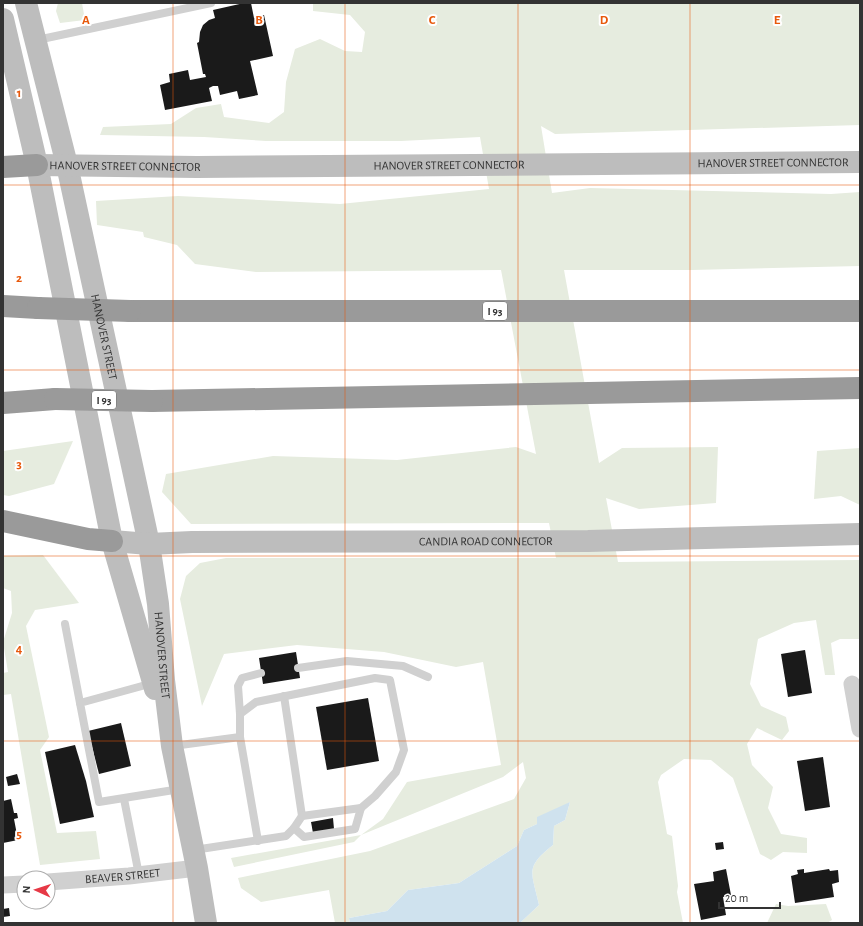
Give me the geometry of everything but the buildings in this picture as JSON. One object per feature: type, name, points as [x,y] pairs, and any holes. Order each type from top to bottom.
[{"type":"highway","points":[[3,167],[37,165]]},
{"type":"highway","name":"I 93","points":[[3,306],[130,311],[860,311]]},
{"type":"highway","name":"I 93","points":[[3,403],[55,399],[152,401],[860,388]]},
{"type":"highway","points":[[3,395],[55,399]]},
{"type":"highway","points":[[3,521],[88,539],[112,541]]},
{"type":"main road","name":"HANOVER STREET","points":[[26,3],[67,165],[149,544],[158,604],[159,681]]},
{"type":"main road","name":"HANOVER STREET","points":[[3,19],[37,165],[112,541],[159,681],[195,859],[206,923]]},
{"type":"main road","name":"HANOVER STREET CONNECTOR","points":[[37,165],[197,167],[860,162]]},
{"type":"main road","name":"CANDIA ROAD CONNECTOR","points":[[112,541],[149,544],[192,542],[588,541],[860,534]]},
{"type":"street","points":[[852,684],[860,729]]},
{"type":"street","name":"BEAVER STREET","points":[[56,881],[139,875],[195,859]]},
{"type":"street","points":[[3,885],[16,884]]},
{"type":"lane","points":[[36,40],[211,3]]},
{"type":"lane","points":[[65,624],[99,802],[181,789]]},
{"type":"lane","points":[[298,668],[347,661],[403,666],[428,677]]},
{"type":"lane","points":[[258,841],[240,737],[238,686],[242,678],[261,673]]},
{"type":"lane","points":[[240,714],[256,702],[375,678],[390,680],[404,750],[396,772],[375,796],[361,808],[302,816]]},
{"type":"lane","points":[[80,703],[159,681]]},
{"type":"lane","points":[[195,859],[258,841],[286,836],[294,828],[302,816],[284,696]]},
{"type":"lane","points":[[172,746],[240,737]]},
{"type":"lane","points":[[124,798],[139,875]]},
{"type":"lane","points":[[294,828],[304,837],[355,829],[361,808]]},
{"type":"shaded area","points":[[58,3],[82,3],[85,20],[60,23],[56,11]]},
{"type":"shaded area","points":[[313,3],[860,3],[860,125],[555,134],[541,126],[552,193],[590,188],[831,194],[860,192],[860,266],[692,270],[564,270],[599,463],[622,448],[718,447],[716,503],[639,509],[606,498],[618,562],[860,560],[860,639],[840,639],[831,643],[835,675],[825,675],[816,620],[794,623],[758,639],[750,684],[761,706],[786,717],[789,731],[782,740],[757,728],[747,744],[752,765],[773,787],[768,808],[781,834],[807,838],[807,853],[783,852],[771,860],[760,854],[733,778],[711,760],[684,759],[661,775],[658,782],[667,834],[672,836],[678,886],[677,892],[683,923],[520,923],[539,905],[532,871],[538,859],[553,845],[554,826],[565,820],[570,802],[537,824],[524,830],[517,846],[459,883],[408,890],[387,911],[349,918],[350,923],[335,923],[329,890],[261,902],[241,888],[238,878],[370,851],[514,799],[526,778],[523,762],[503,777],[361,835],[383,819],[407,782],[501,765],[483,662],[456,667],[384,652],[297,645],[224,654],[202,706],[180,599],[186,576],[200,563],[226,558],[556,558],[549,523],[191,524],[162,492],[166,474],[273,456],[397,460],[516,447],[536,454],[501,270],[256,272],[195,264],[177,245],[144,237],[143,232],[97,225],[96,201],[178,196],[340,204],[489,189],[480,137],[401,141],[266,141],[204,137],[100,135],[103,127],[171,124],[196,108],[221,104],[224,117],[269,123],[284,112],[286,82],[295,49],[320,39],[345,51],[362,52],[365,32],[350,15],[313,11]]},
{"type":"shaded area","points":[[73,441],[54,484],[9,496],[3,495],[3,451]]},
{"type":"shaded area","points":[[860,448],[860,505],[841,496],[814,499],[817,451]]},
{"type":"shaded area","points":[[43,555],[79,603],[35,610],[26,626],[49,737],[40,750],[57,833],[96,831],[100,859],[40,865],[11,694],[3,695],[3,673],[8,672],[3,642],[12,613],[11,591],[3,588],[3,556]]},
{"type":"shaded area","points":[[361,835],[354,842],[234,867],[231,858]]},
{"type":"shaded area","points":[[776,904],[788,906],[826,904],[832,920],[827,923],[767,923]]},
{"type":"water","points":[[570,802],[565,820],[554,826],[553,845],[538,859],[532,871],[539,905],[520,923],[350,923],[349,918],[387,911],[408,890],[459,883],[517,846],[524,830],[537,824],[537,817]]}]
